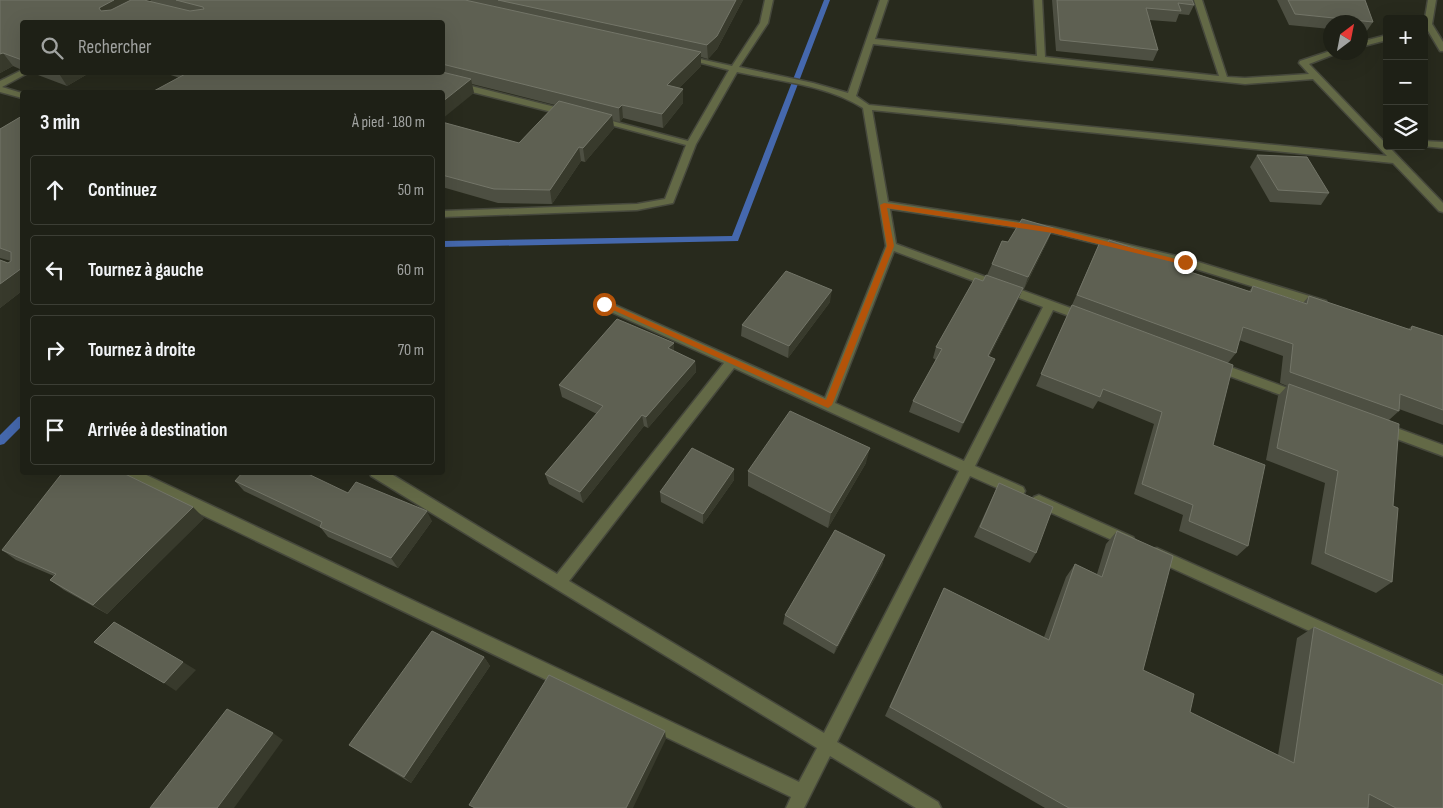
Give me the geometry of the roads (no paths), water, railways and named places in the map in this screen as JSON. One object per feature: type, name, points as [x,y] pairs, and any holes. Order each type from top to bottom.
[{"type":"street","points":[[445,214],[637,207],[669,201],[691,144],[734,69],[764,23],[769,0]]},
{"type":"street","points":[[851,97],[884,0]]},
{"type":"street","points":[[1038,0],[1041,59]]},
{"type":"street","points":[[1198,0],[1224,79]]},
{"type":"street","points":[[1428,16],[1432,0]]},
{"type":"street","points":[[1428,27],[1443,48]]},
{"type":"street","points":[[1368,43],[1383,38]]},
{"type":"street","points":[[871,41],[1245,81],[1315,76]]},
{"type":"street","points":[[676,56],[813,86],[851,97],[867,107],[1396,160]]},
{"type":"street","points":[[1323,56],[1303,63],[1383,144]]},
{"type":"street","points":[[0,85],[20,74]]},
{"type":"street","points":[[453,84],[577,115]]},
{"type":"street","points":[[0,89],[20,95]]},
{"type":"street","points":[[828,405],[891,246],[867,107]]},
{"type":"street","points":[[586,118],[691,144]]},
{"type":"street","points":[[1428,144],[1443,145]]},
{"type":"street","points":[[1388,150],[1443,210]]},
{"type":"street","points":[[884,205],[1053,230],[1185,262],[1332,308]]},
{"type":"street","points":[[891,246],[1097,322]]},
{"type":"street","points":[[604,304],[1443,684]]},
{"type":"street","points":[[795,808],[1050,305]]},
{"type":"street","points":[[559,583],[732,361]]},
{"type":"street","points":[[1209,364],[1312,402]]},
{"type":"street","points":[[1368,423],[1443,451]]},
{"type":"street","points":[[132,475],[802,793]]},
{"type":"street","points":[[381,475],[932,808]]},
{"type":"waterway","points":[[445,244],[735,239],[827,0]]},
{"type":"waterway","points":[[0,441],[20,422]]}]
